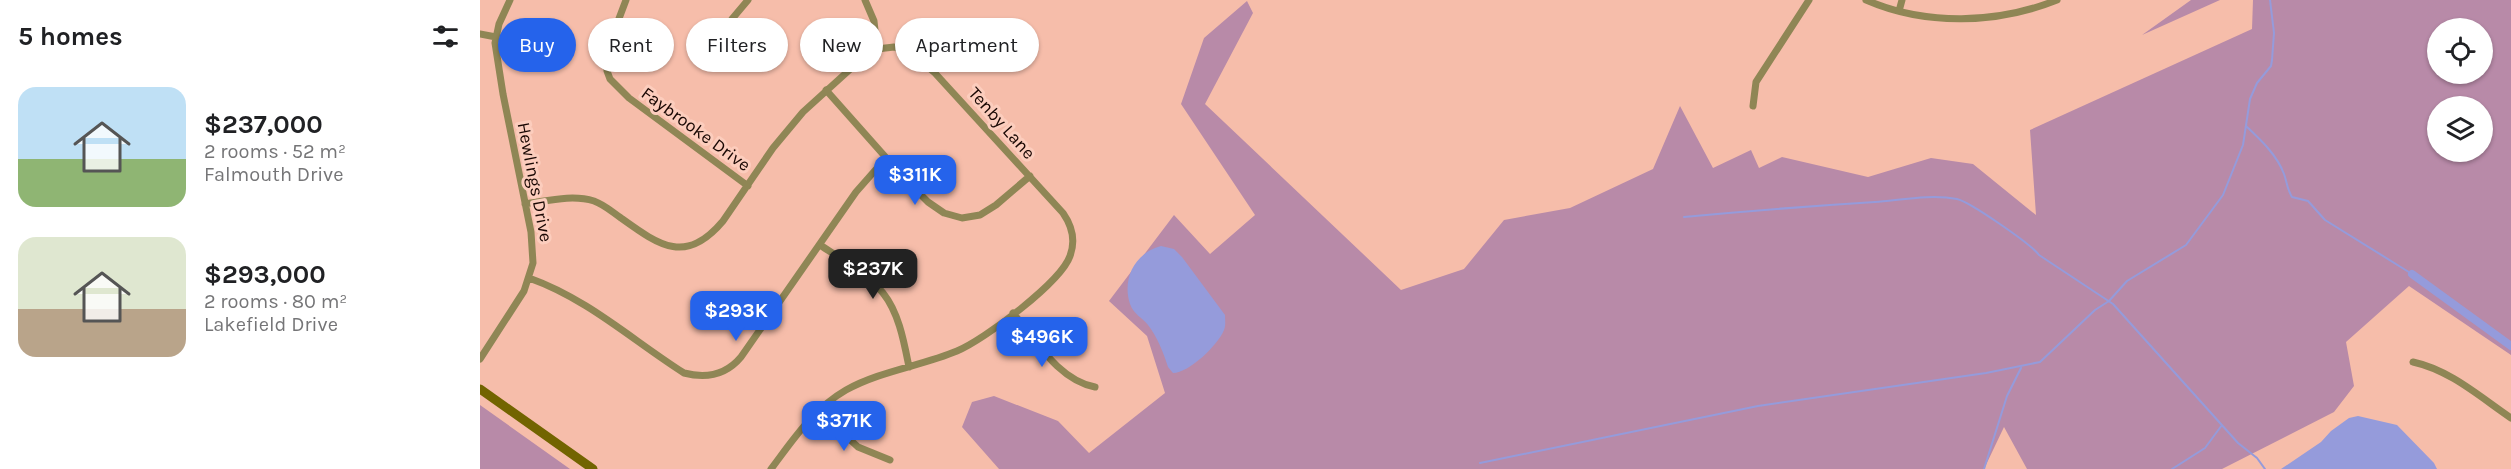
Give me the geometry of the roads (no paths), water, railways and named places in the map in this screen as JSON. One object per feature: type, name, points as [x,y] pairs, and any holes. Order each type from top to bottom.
[{"type":"street","name":"Hewlings Drive","points":[[480,359],[519,299],[529,278],[533,253],[499,73],[496,37],[510,0]]},
{"type":"street","name":"Faybrooke Drive","points":[[626,0],[606,53],[610,79],[629,98],[748,186]]},
{"type":"street","points":[[733,18],[748,0]]},
{"type":"street","points":[[865,0],[873,18]]},
{"type":"street","points":[[1753,106],[1752,95],[1756,82],[1809,0]]},
{"type":"street","points":[[1866,0],[1899,11],[1946,19],[1981,18],[2026,10],[2057,0]]},
{"type":"street","points":[[1899,11],[1902,0]]},
{"type":"street","points":[[480,34],[496,37]]},
{"type":"street","name":"Tenby Lane","points":[[771,469],[818,410],[852,387],[967,347],[987,335],[1062,272],[1071,255],[1073,244],[1069,222],[1064,213],[949,86],[920,58],[903,49],[883,48]]},
{"type":"street","points":[[525,204],[576,198],[595,201],[666,246],[684,248],[694,246],[709,236],[729,213],[787,129],[846,72]]},
{"type":"street","points":[[826,90],[886,158],[935,208],[952,217],[971,218],[988,211],[1030,176]]},
{"type":"street","points":[[529,278],[565,292],[598,312],[684,373],[712,375],[729,369],[741,357],[861,186],[886,158]]},
{"type":"street","points":[[820,245],[883,292],[897,320],[909,367]]},
{"type":"street","points":[[1013,313],[1059,367],[1074,380],[1095,387]]},
{"type":"street","points":[[2413,362],[2429,365],[2445,373],[2511,418]]},
{"type":"street","points":[[480,389],[593,469]]},
{"type":"street","points":[[818,410],[858,447],[890,460]]},
{"type":"water","points":[[1161,246],[1174,249],[1182,257],[1225,315],[1224,330],[1209,350],[1195,363],[1180,372],[1173,373],[1151,329],[1132,308],[1128,295],[1129,277],[1137,261]]},
{"type":"water","points":[[2358,416],[2397,425],[2434,463],[2437,469],[2281,469],[2321,442],[2331,431],[2349,418]]},
{"type":"waterway","points":[[1480,463],[1758,406],[1986,373],[2040,362],[2095,310],[2109,301],[2127,281],[2186,245],[2223,195],[2243,145],[2250,99],[2257,83],[2271,66],[2274,33],[2270,0]]},
{"type":"waterway","points":[[2246,126],[2277,160],[2292,197],[2308,201],[2325,220],[2412,274]]},
{"type":"waterway","points":[[1684,217],[1926,197],[1957,199],[1964,202],[2000,224],[2039,255],[2113,304],[2238,443],[2257,458],[2265,469]]},
{"type":"waterway","points":[[2412,274],[2511,346]]},
{"type":"waterway","points":[[1984,469],[2007,396],[2021,368]]},
{"type":"waterway","points":[[2172,469],[2205,448],[2222,425]]}]
